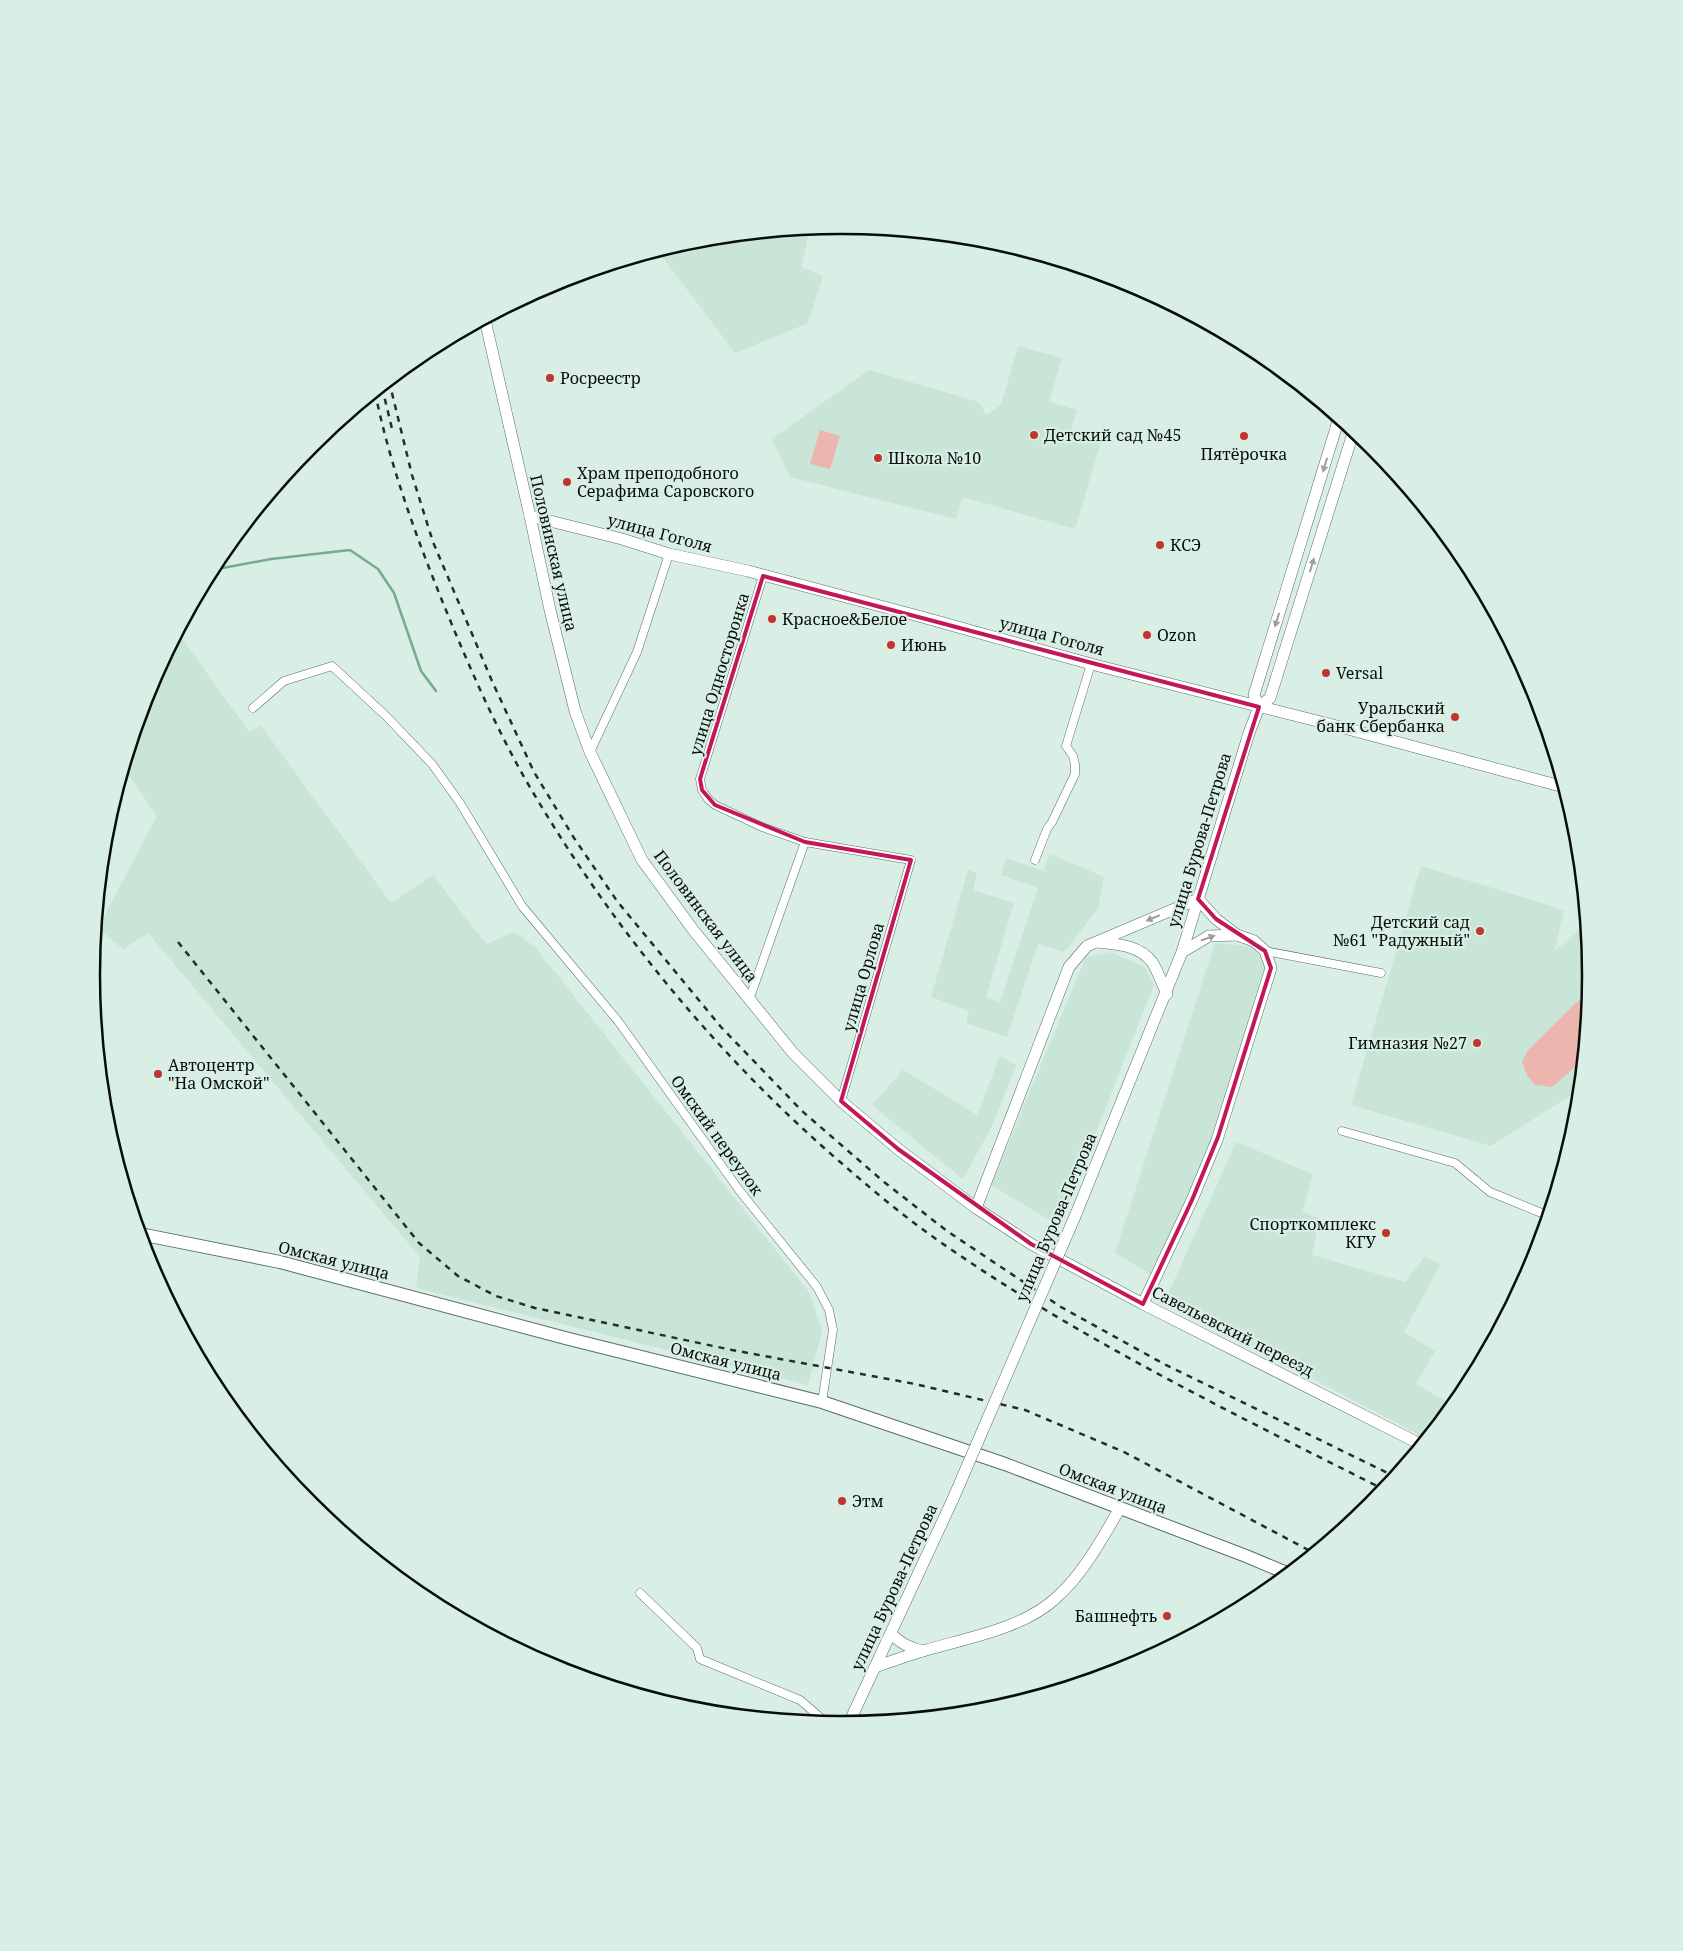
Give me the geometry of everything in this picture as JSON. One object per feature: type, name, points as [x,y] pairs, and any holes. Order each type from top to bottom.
[{"type":"main road","name":"Половинская улица","points":[[486,325],[550,610],[575,711],[590,752],[642,860],[694,931],[749,1000],[793,1053],[841,1101],[898,1149],[976,1208],[1031,1244]]},
{"type":"main road","name":"улица Бурова-Петрова","points":[[1258,707],[1254,695],[1338,425]]},
{"type":"main road","name":"улица Бурова-Петрова","points":[[852,1717],[953,1499],[1076,1214],[1167,994],[1182,952],[1258,707],[1270,698],[1352,438]]},
{"type":"main road","name":"улица Гоголя","points":[[530,516],[668,554],[763,576],[922,617],[1091,664],[1558,786]]},
{"type":"main road","points":[[976,1208],[1069,967],[1086,946],[1198,899],[1216,919],[1237,934],[1254,941],[1265,951],[1271,968],[1217,1140],[1192,1200],[1143,1304]]},
{"type":"main road","points":[[1182,952],[1209,936],[1237,934]]},
{"type":"main road","points":[[1096,942],[1123,944],[1139,951],[1152,962],[1167,994]]},
{"type":"main road","name":"Омская улица","points":[[147,1235],[280,1262],[569,1339],[822,1402],[987,1458],[1282,1571]]},
{"type":"main road","name":"Савельевский переезд","points":[[1031,1244],[1143,1304],[1416,1443]]},
{"type":"main road","points":[[876,1667],[986,1633],[1024,1619],[1043,1608],[1056,1598],[1074,1578],[1100,1543],[1120,1508]]},
{"type":"main road","points":[[890,1634],[910,1648],[923,1651]]},
{"type":"street","points":[[590,752],[637,652],[668,554]]},
{"type":"street","name":"улица Односторонка","points":[[763,576],[700,779],[702,790],[715,805],[762,827],[805,842]]},
{"type":"street","points":[[1035,860],[1046,829],[1052,822],[1074,774],[1076,764],[1066,746],[1091,664]]},
{"type":"street","name":"Омский переулок","points":[[253,708],[284,681],[332,666],[386,716],[432,764],[460,803],[522,906],[618,1021],[739,1190],[817,1287],[829,1310],[833,1330],[822,1402]]},
{"type":"street","points":[[749,1000],[805,842]]},
{"type":"street","name":"улица Орлова","points":[[805,842],[875,852],[910,860],[841,1101]]},
{"type":"street","points":[[1265,951],[1381,973]]},
{"type":"street","points":[[1342,1131],[1455,1163],[1490,1192],[1544,1214]]},
{"type":"street","points":[[640,1593],[697,1648],[700,1659],[800,1700],[819,1716]]},
{"type":"highlighted area","points":[[763,576],[1259,707],[1198,899],[1216,919],[1265,951],[1271,968],[1218,1137],[1192,1200],[1143,1304],[1031,1244],[898,1149],[841,1101],[911,860],[805,842],[715,805],[702,790],[700,779]]},
{"type":"shaded area","points":[[808,235],[801,267],[823,276],[808,323],[735,353],[662,256],[745,240]]},
{"type":"shaded area","points":[[1018,346],[1062,358],[1049,402],[1077,410],[1071,430],[1102,439],[1075,529],[963,497],[956,519],[790,477],[772,439],[869,370],[979,402],[986,415],[1001,405]]},
{"type":"shaded area","points":[[820,430],[840,436],[830,469],[810,464]]},
{"type":"shaded area","points":[[181,638],[249,732],[261,726],[391,903],[433,875],[486,944],[514,932],[535,947],[809,1292],[822,1331],[808,1385],[416,1288],[420,1257],[148,933],[123,949],[102,931],[103,919],[157,816],[128,774],[139,737],[156,692]]},
{"type":"shaded area","points":[[1050,854],[1104,877],[1098,908],[1064,952],[1038,944],[1007,1037],[966,1023],[969,1011],[931,997],[968,870],[977,873],[973,890],[1014,903],[986,997],[1000,1003],[1038,888],[1001,875],[1006,858],[1043,871]]},
{"type":"shaded area","name":"Гимназия №27","points":[[1421,866],[1564,910],[1554,952],[1581,928],[1583,975],[1581,1024],[1573,1094],[1491,1146],[1351,1105]]},
{"type":"shaded area","points":[[1215,943],[1251,947],[1267,963],[1214,1136],[1152,1275],[1115,1253]]},
{"type":"shaded area","points":[[1110,952],[1145,967],[1154,985],[1059,1226],[991,1185],[1086,957]]},
{"type":"shaded area","points":[[1582,999],[1578,1065],[1552,1087],[1535,1085],[1527,1075],[1522,1062],[1528,1050]]},
{"type":"shaded area","points":[[1000,1056],[1016,1065],[993,1124],[963,1179],[872,1105],[903,1070],[977,1115]]},
{"type":"shaded area","points":[[1236,1142],[1313,1174],[1302,1212],[1320,1218],[1312,1255],[1405,1282],[1425,1256],[1440,1265],[1404,1332],[1435,1351],[1416,1384],[1447,1402],[1422,1436],[1165,1301]]},
{"type":"waterway","points":[[222,568],[271,559],[350,550],[378,569],[394,593],[421,671],[436,691]]},
{"type":"railway","points":[[390,387],[412,475],[433,542],[492,681],[534,772],[574,838],[617,901],[721,1027],[802,1111],[884,1182],[947,1231],[1061,1307],[1164,1364],[1390,1474]]},
{"type":"railway","points":[[383,393],[393,433]]},
{"type":"railway","points":[[376,398],[402,494],[420,544],[468,663],[512,755],[556,830],[591,882],[665,982],[706,1030],[748,1075],[839,1161],[911,1220],[989,1275],[1100,1342],[1156,1373],[1378,1487]]},
{"type":"railway","points":[[178,942],[419,1243],[458,1276],[496,1296],[535,1308],[732,1350],[915,1384],[1025,1410],[1124,1452],[1309,1550]]},
{"type":"place","name":"Росреестр","points":[[550,378]]},
{"type":"place","name":"Детский сад №45","points":[[1034,435]]},
{"type":"place","name":"Пятёрочка","points":[[1244,436]]},
{"type":"place","name":"Школа №10","points":[[878,458]]},
{"type":"place","name":"Храм преподобного Серафима Саровского","points":[[567,482]]},
{"type":"place","name":"КСЭ","points":[[1160,545]]},
{"type":"place","name":"Красное&Белое","points":[[772,619]]},
{"type":"place","name":"Ozon","points":[[1147,635]]},
{"type":"place","name":"Июнь","points":[[891,645]]},
{"type":"place","name":"Versal","points":[[1326,673]]},
{"type":"place","name":"Уральский банк Сбербанка","points":[[1455,717]]},
{"type":"place","name":"Детский сад №61 \"Радужный\"","points":[[1480,931]]},
{"type":"place","name":"Гимназия №27","points":[[1477,1043]]},
{"type":"place","name":"Автоцентр \"На Омской\"","points":[[158,1074]]},
{"type":"place","name":"Спорткомплекс КГУ","points":[[1386,1233]]},
{"type":"place","name":"Этм","points":[[842,1501]]},
{"type":"place","name":"Башнефть","points":[[1167,1616]]}]
